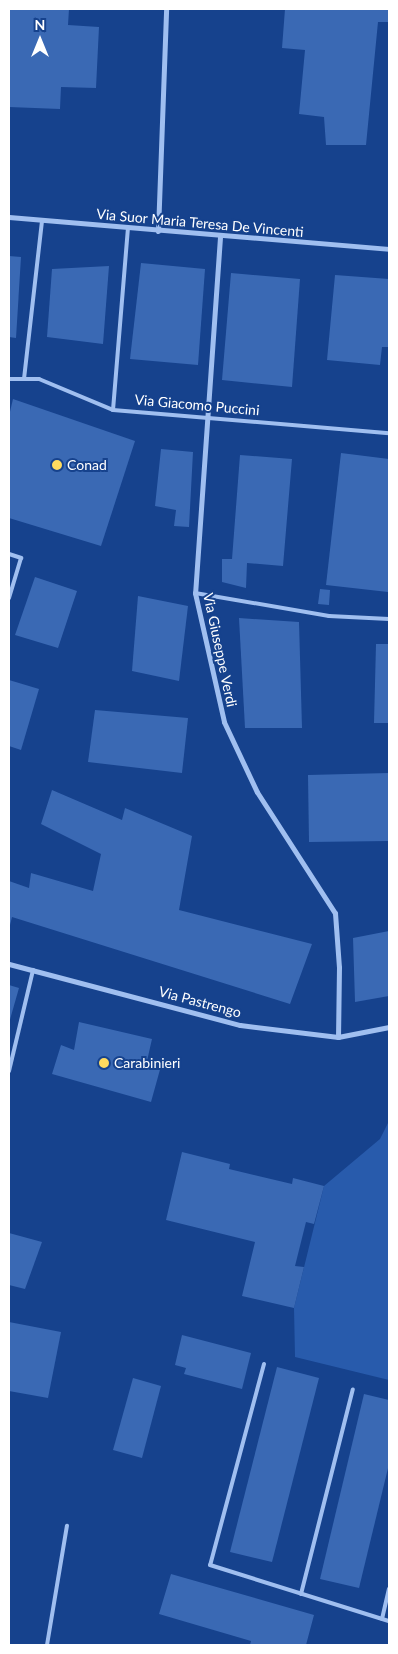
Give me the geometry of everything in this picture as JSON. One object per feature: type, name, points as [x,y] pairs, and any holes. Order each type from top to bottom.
[{"type":"street","points":[[158,231],[166,9]]},
{"type":"street","name":"Via Suor Maria Teresa De Vincenti","points":[[9,217],[220,237],[389,249]]},
{"type":"street","name":"Via Giuseppe Verdi","points":[[220,237],[195,593],[224,722],[257,792],[335,913],[339,967],[338,1036]]},
{"type":"street","name":"Via Pastrengo","points":[[9,964],[240,1025],[338,1036],[389,1027]]},
{"type":"lane","points":[[24,379],[42,220]]},
{"type":"lane","points":[[113,410],[128,229]]},
{"type":"lane","name":"Via Giacomo Puccini","points":[[9,379],[39,379],[113,410],[389,433]]},
{"type":"lane","points":[[9,554],[21,558],[9,598]]},
{"type":"lane","points":[[195,593],[322,616],[389,619]]},
{"type":"lane","points":[[9,1071],[33,970]]},
{"type":"lane","points":[[264,1364],[210,1565],[389,1621]]},
{"type":"lane","points":[[301,1594],[353,1389]]},
{"type":"lane","points":[[47,1645],[67,1526]]},
{"type":"lane","points":[[382,1619],[389,1589]]},
{"type":"shaded area","points":[[389,1121],[389,1380],[295,1357],[294,1308],[324,1186],[380,1139]]},
{"type":"building","points":[[9,9],[69,9],[68,25],[99,27],[96,88],[61,87],[60,109],[9,107]]},
{"type":"building","points":[[285,9],[389,9],[389,22],[378,22],[366,145],[326,145],[324,117],[299,114],[305,50],[282,48]]},
{"type":"building","points":[[9,256],[21,257],[16,338],[9,337]]},
{"type":"building","points":[[141,263],[205,269],[198,365],[130,359]]},
{"type":"building","points":[[109,266],[103,344],[47,337],[52,269]]},
{"type":"building","points":[[231,273],[300,279],[292,387],[222,380]]},
{"type":"building","points":[[335,275],[389,279],[389,347],[382,347],[380,365],[327,360]]},
{"type":"building","points":[[13,399],[135,441],[101,546],[9,518],[9,416]]},
{"type":"building","points":[[161,449],[193,452],[189,527],[174,526],[176,510],[155,506]]},
{"type":"building","points":[[341,453],[389,459],[388,592],[326,585]]},
{"type":"building","points":[[240,455],[292,459],[283,566],[247,563],[246,588],[222,582],[222,559],[232,559]]},
{"type":"building","points":[[35,577],[77,591],[58,648],[15,635]]},
{"type":"building","points":[[320,589],[330,590],[329,605],[318,604]]},
{"type":"building","points":[[138,596],[188,606],[179,681],[132,671]]},
{"type":"building","points":[[239,618],[299,622],[302,728],[245,728]]},
{"type":"building","points":[[376,644],[389,644],[389,723],[374,723]]},
{"type":"building","points":[[9,680],[39,689],[21,750],[9,746]]},
{"type":"building","points":[[95,710],[188,718],[182,773],[88,762]]},
{"type":"building","points":[[389,773],[389,841],[309,842],[308,775]]},
{"type":"building","points":[[52,790],[122,820],[125,808],[192,836],[179,910],[312,944],[290,1004],[12,917],[9,929],[9,881],[29,888],[31,873],[93,891],[101,854],[41,824]]},
{"type":"building","points":[[389,931],[389,996],[355,1002],[353,938]]},
{"type":"building","points":[[9,985],[19,988],[9,1023]]},
{"type":"building","name":"Carabinieri","points":[[79,1022],[152,1039],[147,1061],[161,1066],[151,1102],[52,1074],[61,1045],[74,1050]]},
{"type":"building","points":[[182,1152],[230,1164],[229,1169],[292,1184],[293,1178],[324,1186],[314,1224],[306,1222],[295,1266],[304,1267],[294,1308],[242,1296],[255,1242],[166,1220]]},
{"type":"building","points":[[9,1233],[42,1242],[25,1289],[9,1285]]},
{"type":"building","points":[[9,1322],[61,1332],[48,1398],[9,1391]]},
{"type":"building","points":[[182,1335],[251,1353],[242,1389],[184,1374],[186,1368],[175,1365]]},
{"type":"building","points":[[277,1367],[319,1378],[272,1562],[230,1552]]},
{"type":"building","points":[[133,1378],[161,1386],[142,1458],[113,1450]]},
{"type":"building","points":[[364,1394],[389,1400],[389,1464],[359,1588],[320,1579]]},
{"type":"building","points":[[171,1574],[314,1615],[306,1645],[250,1645],[251,1641],[159,1614]]},
{"type":"place","name":"Conad","points":[[57,465]]},
{"type":"place","name":"Carabinieri","points":[[104,1063]]}]
